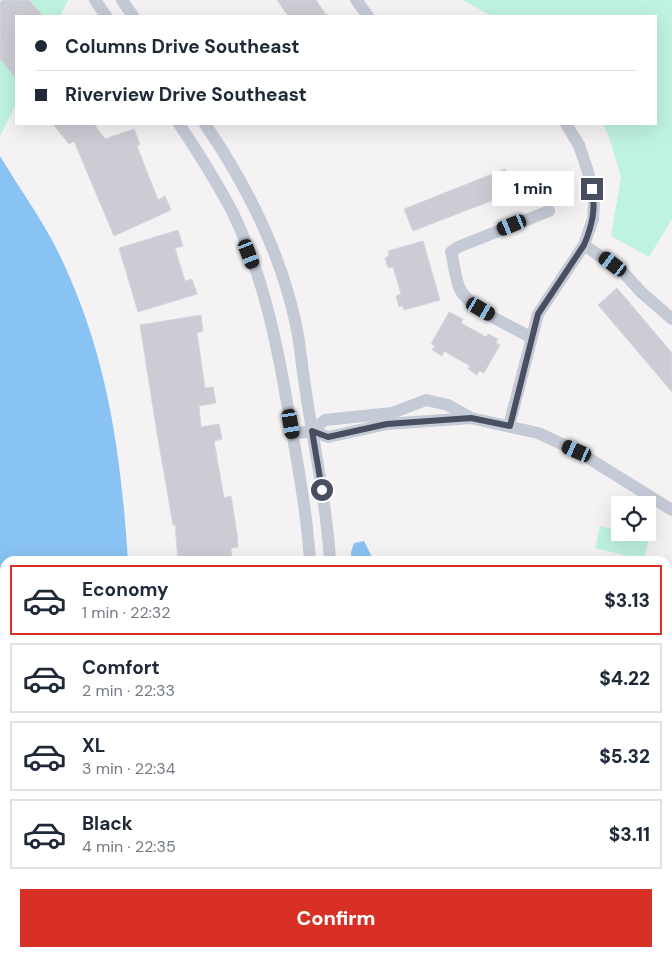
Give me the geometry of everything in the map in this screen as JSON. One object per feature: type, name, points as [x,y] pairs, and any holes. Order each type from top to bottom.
[{"type":"street","points":[[95,0],[105,15]]},
{"type":"street","points":[[122,0],[132,15]]},
{"type":"street","points":[[356,0],[367,15]]},
{"type":"street","points":[[180,125],[210,172],[232,213],[255,270],[272,328],[292,434],[309,556]]},
{"type":"street","points":[[206,125],[248,195],[271,243],[288,294],[298,334],[322,490],[329,556]]},
{"type":"street","points":[[510,426],[523,381],[538,314],[584,245],[593,219],[594,202],[589,175],[582,153],[567,125]]},
{"type":"street","points":[[532,338],[481,309],[468,299],[460,288],[451,252],[458,247],[549,211]]},
{"type":"street","points":[[584,245],[623,272],[641,292],[672,319]]},
{"type":"street","points":[[312,431],[324,420],[392,413],[426,400],[448,405],[471,418]]},
{"type":"street","points":[[292,434],[312,431],[328,437],[387,424],[471,418],[538,433],[577,451],[672,510]]},
{"type":"street","points":[[672,840],[672,858]]},
{"type":"green space","points":[[0,0],[68,0],[60,15],[15,15],[15,106],[0,136]]},
{"type":"green space","points":[[462,0],[672,0],[672,219],[649,257],[611,236],[621,177],[603,125],[657,125],[657,15],[490,15]]},
{"type":"green space","points":[[600,526],[611,529],[611,541],[648,541],[645,556],[628,556],[595,548]]},
{"type":"water","points":[[0,156],[55,246],[78,297],[91,333],[110,407],[121,483],[128,556],[0,556]]},
{"type":"water","points":[[364,541],[372,556],[351,556],[354,543]]},
{"type":"building","points":[[3,0],[29,0],[42,15],[15,15],[15,77],[0,59],[0,3]]},
{"type":"building","points":[[277,0],[316,0],[326,15],[287,15]]},
{"type":"building","points":[[54,125],[95,125],[105,139],[134,129],[140,144],[137,146],[158,200],[165,196],[171,210],[114,236],[74,141],[69,144]]},
{"type":"building","points":[[505,169],[514,192],[413,231],[404,209]]},
{"type":"building","points":[[178,230],[183,246],[175,248],[185,281],[192,279],[197,294],[138,312],[119,248]]},
{"type":"building","points":[[423,241],[440,300],[404,310],[403,306],[399,307],[396,296],[401,294],[393,267],[388,268],[385,258],[389,256],[388,251]]},
{"type":"building","points":[[617,288],[672,353],[672,392],[598,305]]},
{"type":"building","points":[[449,312],[463,319],[461,323],[486,337],[488,334],[498,339],[496,343],[500,345],[484,373],[479,371],[477,375],[468,369],[470,366],[444,351],[442,356],[432,350],[435,346],[431,344]]},
{"type":"building","points":[[201,315],[203,331],[197,333],[205,388],[213,387],[216,403],[199,406],[201,427],[219,424],[222,439],[214,441],[224,498],[231,496],[237,533],[238,547],[231,548],[232,556],[178,556],[175,524],[173,525],[140,325]]},
{"type":"route","points":[[322,490],[312,431],[328,437],[387,424],[471,418],[510,426],[523,381],[538,314],[588,236],[593,219],[594,202],[592,189]]}]
